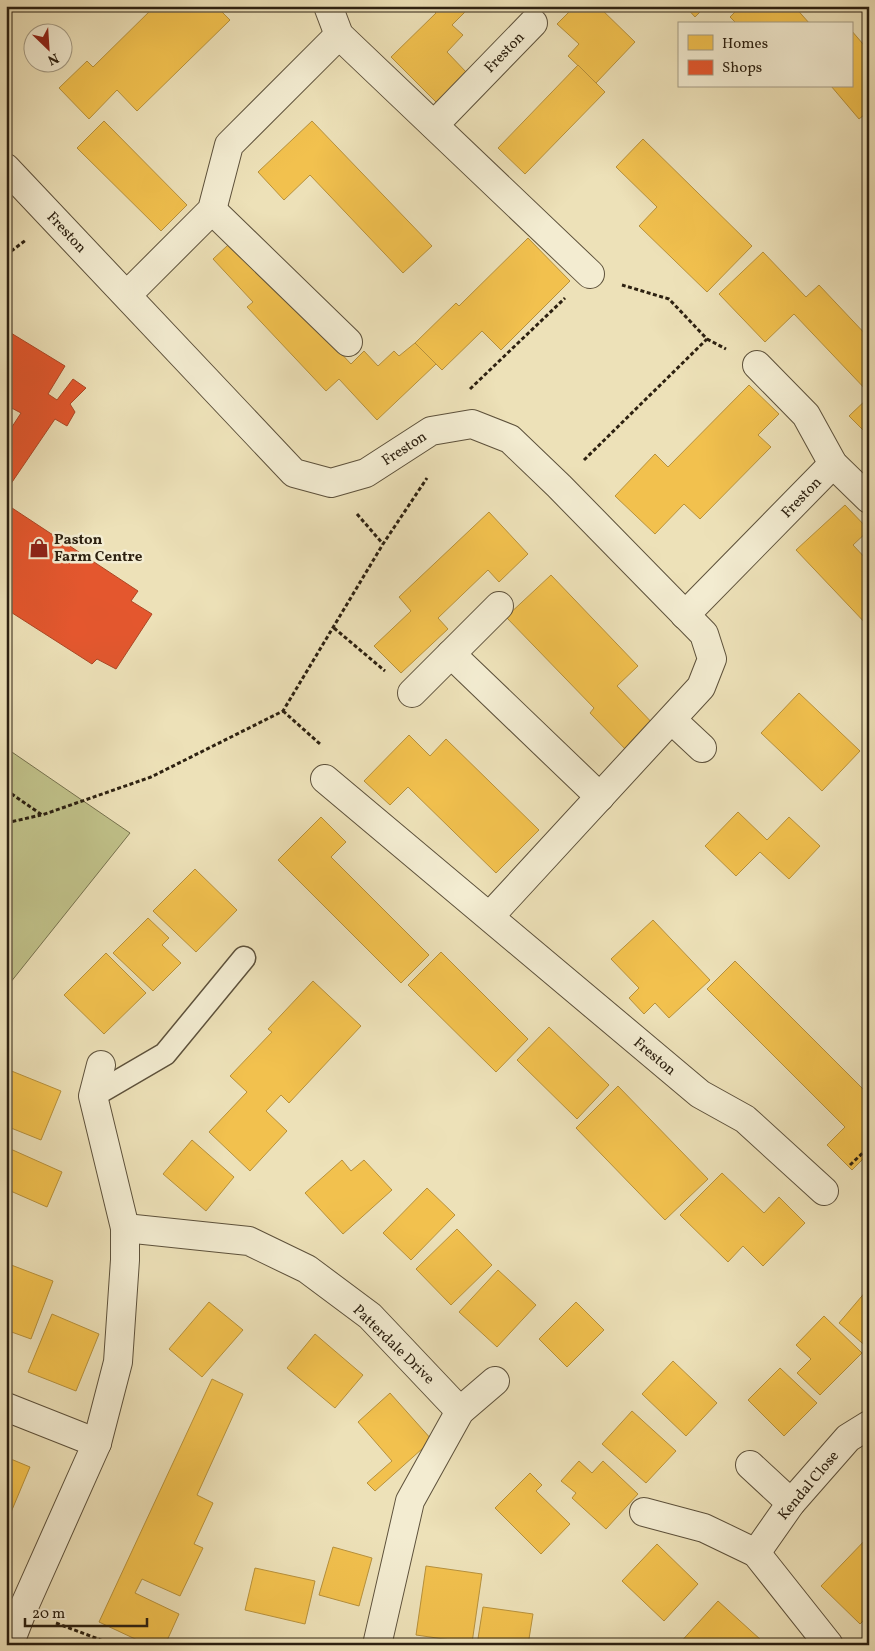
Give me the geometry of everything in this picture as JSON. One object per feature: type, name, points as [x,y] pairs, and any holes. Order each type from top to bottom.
[{"type":"street","points":[[328,6],[339,35],[590,274]]},
{"type":"street","name":"Freston","points":[[434,124],[533,23]]},
{"type":"street","points":[[127,296],[212,210],[229,145],[339,35]]},
{"type":"street","name":"Freston","points":[[6,168],[294,473],[331,483],[366,473],[431,431],[472,424],[510,439],[559,486],[704,634],[712,658],[701,687],[490,916]]},
{"type":"street","points":[[212,210],[348,342]]},
{"type":"street","name":"Freston","points":[[757,365],[806,415],[833,464],[869,499]]},
{"type":"street","name":"Freston","points":[[685,615],[833,464]]},
{"type":"street","points":[[412,693],[499,606]]},
{"type":"street","points":[[451,654],[600,797]]},
{"type":"street","points":[[672,720],[702,748]]},
{"type":"street","name":"Freston","points":[[325,779],[700,1094],[745,1119],[824,1190]]},
{"type":"street","points":[[9,1645],[23,1609],[97,1443],[118,1362],[125,1260],[125,1228],[92,1096],[101,1065]]},
{"type":"street","name":"Patterdale Drive","points":[[125,1228],[249,1241],[307,1270],[370,1316],[460,1411]]},
{"type":"street","points":[[377,1645],[410,1501],[460,1411],[495,1381]]},
{"type":"street","points":[[6,1407],[97,1443]]},
{"type":"street","name":"Kendal Close","points":[[756,1553],[791,1503],[848,1438],[869,1425]]},
{"type":"street","points":[[750,1465],[791,1503]]},
{"type":"street","points":[[644,1512],[704,1528],[756,1553],[829,1645]]},
{"type":"lane","points":[[92,1096],[165,1054],[244,958]]},
{"type":"path","points":[[468,391],[590,274],[668,300],[707,339],[559,486]]},
{"type":"path","points":[[6,823],[42,815],[151,777],[283,711],[383,544],[438,462],[431,431]]},
{"type":"path","points":[[334,628],[412,693]]},
{"type":"path","points":[[283,711],[334,757],[325,779]]},
{"type":"path","points":[[6,790],[42,815]]},
{"type":"path","points":[[54,1623],[114,1645]]},
{"type":"green space","points":[[6,748],[130,833],[6,988]]},
{"type":"building: Homes","points":[[155,6],[216,6],[230,20],[137,111],[117,90],[89,119],[59,88],[87,61],[93,67]]},
{"type":"building: Homes","points":[[429,6],[471,6],[452,25],[463,35],[447,52],[467,73],[437,103],[391,57],[436,13]]},
{"type":"building: Homes","points":[[575,6],[598,6],[635,42],[596,83],[568,56],[579,44],[557,24]]},
{"type":"building: Homes","points":[[685,6],[706,6],[695,17]]},
{"type":"building: Homes","points":[[741,6],[794,6],[808,22],[735,22],[730,17]]},
{"type":"building: Homes","points":[[852,31],[869,51],[869,111],[859,119],[833,88],[852,88]]},
{"type":"building: Homes","points":[[578,65],[605,92],[525,174],[498,148]]},
{"type":"building: Homes","points":[[104,121],[187,205],[161,231],[77,148]]},
{"type":"building: Homes","points":[[312,121],[432,246],[403,273],[310,175],[284,200],[258,172]]},
{"type":"building: Homes","points":[[643,139],[752,246],[707,292],[639,226],[657,207],[616,167]]},
{"type":"building: Homes","points":[[241,233],[274,282],[351,364],[364,351],[378,366],[394,351],[399,356],[415,343],[436,364],[377,420],[339,379],[326,391],[247,307],[253,302],[213,259]]},
{"type":"building: Homes","points":[[528,238],[570,281],[501,350],[482,331],[442,370],[415,343],[456,303],[459,306]]},
{"type":"building: Homes","points":[[763,252],[806,297],[819,285],[869,338],[869,393],[794,314],[765,342],[719,294]]},
{"type":"building: Homes","points":[[749,385],[779,414],[758,435],[771,447],[700,519],[684,504],[655,534],[615,496],[655,454],[668,467]]},
{"type":"building: Homes","points":[[869,397],[869,436],[849,416]]},
{"type":"building: Homes","points":[[845,505],[869,530],[853,545],[869,562],[864,568],[869,573],[869,627],[796,550]]},
{"type":"building: Homes","points":[[489,512],[528,554],[499,582],[488,570],[438,618],[448,629],[401,673],[374,646],[411,611],[399,597]]},
{"type":"building: Homes","points":[[551,575],[638,666],[617,686],[658,729],[631,755],[590,713],[594,708],[506,617]]},
{"type":"building: Homes","points":[[799,693],[860,751],[822,791],[761,733]]},
{"type":"building: Homes","points":[[409,735],[430,756],[446,739],[539,830],[496,873],[408,787],[390,805],[364,781]]},
{"type":"building: Homes","points":[[738,812],[767,840],[789,817],[820,846],[789,879],[760,852],[736,876],[705,846]]},
{"type":"building: Homes","points":[[321,817],[346,842],[331,857],[429,955],[401,983],[278,860]]},
{"type":"building: Homes","points":[[195,869],[237,910],[196,952],[153,911]]},
{"type":"building: Homes","points":[[148,918],[169,938],[162,945],[181,963],[153,991],[113,953]]},
{"type":"building: Homes","points":[[653,920],[710,980],[669,1018],[655,1003],[644,1014],[629,998],[639,988],[611,959]]},
{"type":"building: Homes","points":[[441,952],[528,1039],[496,1072],[408,985]]},
{"type":"building: Homes","points":[[106,953],[146,993],[104,1034],[64,995]]},
{"type":"building: Homes","points":[[735,961],[869,1095],[869,1153],[852,1170],[827,1145],[845,1127],[707,989]]},
{"type":"building: Homes","points":[[313,981],[361,1026],[289,1103],[281,1095],[266,1111],[287,1131],[250,1171],[209,1132],[247,1092],[230,1076],[272,1032],[268,1029]]},
{"type":"building: Homes","points":[[549,1027],[609,1085],[577,1119],[517,1060]]},
{"type":"building: Homes","points":[[9,1070],[61,1091],[41,1140],[6,1126],[6,1077]]},
{"type":"building: Homes","points":[[618,1086],[708,1179],[665,1220],[576,1128]]},
{"type":"building: Homes","points":[[192,1140],[234,1177],[206,1211],[163,1174]]},
{"type":"building: Homes","points":[[6,1147],[62,1172],[47,1207],[6,1189]]},
{"type":"building: Homes","points":[[342,1160],[351,1171],[364,1160],[392,1190],[343,1234],[305,1193]]},
{"type":"building: Homes","points":[[722,1173],[764,1213],[779,1197],[805,1223],[763,1266],[743,1246],[728,1262],[680,1215]]},
{"type":"building: Homes","points":[[427,1188],[455,1215],[411,1260],[383,1233]]},
{"type":"building: Homes","points":[[457,1229],[492,1265],[451,1305],[416,1269]]},
{"type":"building: Homes","points":[[6,1263],[53,1281],[31,1339],[6,1330]]},
{"type":"building: Homes","points":[[498,1270],[536,1305],[497,1347],[459,1312]]},
{"type":"building: Homes","points":[[867,1290],[869,1292],[869,1349],[839,1323]]},
{"type":"building: Homes","points":[[209,1302],[243,1330],[202,1377],[169,1349]]},
{"type":"building: Homes","points":[[576,1302],[604,1330],[567,1367],[539,1339]]},
{"type":"building: Homes","points":[[52,1314],[99,1334],[76,1391],[28,1372]]},
{"type":"building: Homes","points":[[824,1316],[862,1353],[820,1395],[797,1373],[811,1359],[796,1345]]},
{"type":"building: Homes","points":[[315,1334],[363,1375],[335,1408],[287,1368]]},
{"type":"building: Homes","points":[[673,1361],[717,1403],[686,1436],[642,1394]]},
{"type":"building: Homes","points":[[780,1368],[817,1403],[784,1436],[748,1400]]},
{"type":"building: Homes","points":[[212,1379],[243,1394],[197,1495],[213,1503],[194,1544],[203,1548],[180,1596],[142,1579],[135,1593],[179,1614],[165,1645],[148,1645],[99,1622]]},
{"type":"building: Homes","points":[[390,1393],[432,1440],[375,1491],[367,1483],[392,1461],[358,1422]]},
{"type":"building: Homes","points":[[632,1411],[676,1451],[646,1483],[602,1444]]},
{"type":"building: Homes","points":[[6,1457],[30,1467],[9,1517],[6,1516]]},
{"type":"building: Homes","points":[[579,1461],[592,1473],[603,1461],[638,1494],[606,1529],[572,1498],[576,1493],[561,1481]]},
{"type":"building: Homes","points":[[530,1473],[542,1485],[536,1491],[570,1524],[541,1554],[495,1508]]},
{"type":"building: Homes","points":[[869,1536],[869,1615],[860,1624],[821,1586]]},
{"type":"building: Homes","points":[[657,1544],[698,1584],[664,1621],[622,1581]]},
{"type":"building: Homes","points":[[333,1547],[372,1558],[359,1606],[319,1595]]},
{"type":"building: Homes","points":[[426,1566],[482,1574],[472,1643],[416,1635]]},
{"type":"building: Homes","points":[[255,1568],[315,1581],[305,1624],[245,1610]]},
{"type":"building: Homes","points":[[718,1601],[761,1640],[756,1645],[678,1645]]},
{"type":"building: Homes","points":[[483,1607],[533,1614],[528,1645],[477,1645]]},
{"type":"building: Shops","points":[[6,330],[65,366],[48,394],[57,400],[73,379],[86,388],[70,404],[75,412],[67,426],[55,419],[6,491],[6,436],[21,413],[6,405]]},
{"type":"building: Shops","name":"Paston Farm Centre","points":[[6,504],[138,591],[131,601],[152,614],[116,669],[97,659],[92,664],[6,609]]},
{"type":"place","name":"Paston Farm Centre","points":[[39,548]]}]
